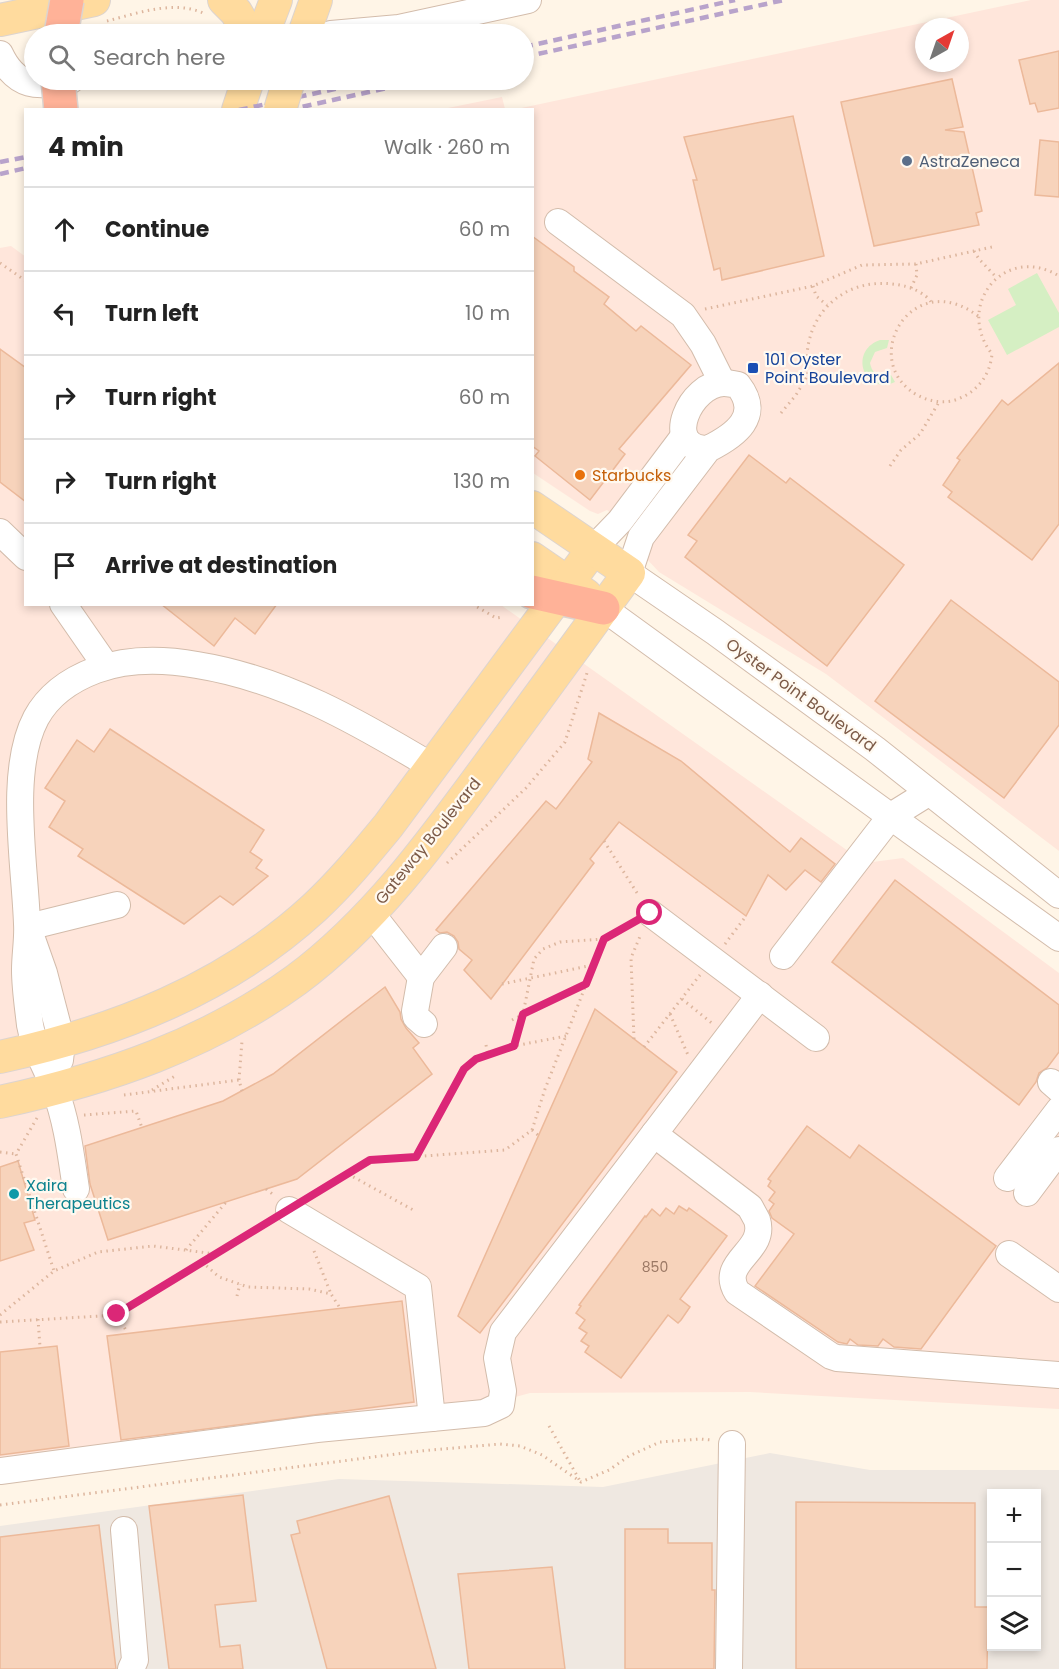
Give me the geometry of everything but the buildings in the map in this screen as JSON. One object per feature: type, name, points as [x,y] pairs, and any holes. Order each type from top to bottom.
[{"type":"highway","points":[[62,24],[66,0]]},
{"type":"highway","points":[[59,90],[61,108]]},
{"type":"highway","points":[[553,590],[603,608]]},
{"type":"main road","points":[[308,24],[316,0]]},
{"type":"main road","points":[[0,20],[98,11]]},
{"type":"main road","points":[[239,108],[245,90]]},
{"type":"main road","points":[[280,108],[286,90]]},
{"type":"main road","name":"Oyster Point Boulevard","points":[[534,508],[628,573]]},
{"type":"main road","points":[[0,1057],[49,1046],[115,1026],[168,1005],[222,976],[270,944],[314,908],[352,869],[433,767],[553,590],[593,549]]},
{"type":"main road","points":[[534,561],[553,590]]},
{"type":"main road","name":"Gateway Boulevard","points":[[0,1102],[56,1090],[119,1071],[175,1049],[244,1014],[296,979],[332,950],[403,878],[433,840],[628,573]]},
{"type":"street","points":[[417,24],[528,0]]},
{"type":"street","points":[[0,54],[7,69],[24,81]]},
{"type":"street","points":[[558,222],[679,297],[683,315],[703,344],[722,382]]},
{"type":"street","points":[[722,382],[738,385],[746,395],[749,409],[744,422],[723,442],[708,449],[699,449],[691,445],[684,436],[683,427],[686,414],[694,399],[707,388],[722,382]]},
{"type":"street","points":[[593,549],[620,521],[684,436]]},
{"type":"street","points":[[628,573],[641,537],[708,449]]},
{"type":"street","points":[[0,532],[24,555]]},
{"type":"street","name":"Oyster Point Boulevard","points":[[628,573],[715,632],[875,749],[1059,895]]},
{"type":"street","points":[[64,606],[106,666]]},
{"type":"street","points":[[603,608],[797,751],[1059,938]]},
{"type":"street","points":[[76,1189],[49,1046],[30,1027],[25,971],[28,927],[21,823],[21,775],[26,745],[36,717],[54,694],[78,677],[106,666],[136,661],[168,660],[225,669],[271,683],[318,703],[364,726],[433,767]]},
{"type":"street","points":[[783,956],[891,816],[928,793]]},
{"type":"street","points":[[28,927],[117,905]]},
{"type":"street","points":[[370,913],[421,977],[423,1018]]},
{"type":"street","points":[[650,913],[816,1038]]},
{"type":"street","points":[[421,977],[444,947]]},
{"type":"street","points":[[0,1471],[317,1429],[484,1413],[501,1405],[503,1391],[497,1358],[503,1332],[760,995]]},
{"type":"street","points":[[1059,1110],[1017,1185],[1059,1150]]},
{"type":"street","points":[[654,1134],[750,1207],[754,1214],[757,1221],[757,1237],[734,1270],[731,1279],[737,1292],[831,1356],[1059,1375]]},
{"type":"street","points":[[294,1213],[418,1287],[419,1373],[432,1418]]},
{"type":"street","points":[[1009,1254],[1059,1289]]},
{"type":"street","points":[[729,1669],[732,1444]]},
{"type":"street","points":[[124,1530],[135,1660],[130,1669]]},
{"type":"path","points":[[98,11],[183,5],[203,13],[230,13]]},
{"type":"path","points":[[705,309],[813,286],[862,265],[916,264],[992,247]]},
{"type":"path","points":[[975,251],[979,259],[997,278]]},
{"type":"path","points":[[0,263],[24,279]]},
{"type":"path","points":[[911,288],[917,275],[916,264]]},
{"type":"path","points":[[978,316],[968,308],[944,301],[931,302],[918,307],[906,316],[892,341],[891,355],[894,369],[907,387],[924,399],[939,402],[954,401],[968,395],[980,386],[988,373],[992,354],[984,343],[978,316],[984,294],[997,278],[1014,269],[1034,266],[1050,270],[1059,276]]},
{"type":"path","points":[[781,413],[796,395],[808,375],[806,362],[808,341],[814,325],[827,305],[846,291],[869,284],[890,283],[911,288],[931,302]]},
{"type":"path","points":[[813,286],[816,296],[827,305]]},
{"type":"path","points":[[890,466],[901,450],[920,434],[939,402]]},
{"type":"path","points":[[475,606],[496,618],[503,617]]},
{"type":"path","points":[[443,867],[526,788],[565,742],[588,670]]},
{"type":"path","points":[[604,841],[650,913]]},
{"type":"path","points":[[514,1046],[534,959],[543,949],[560,942],[604,939],[650,913]]},
{"type":"path","points":[[634,1039],[631,958],[650,913]]},
{"type":"path","points":[[644,1047],[746,916]]},
{"type":"path","points":[[0,1322],[117,1314],[216,1254],[294,1213],[370,1160],[505,1150],[532,1130],[604,939]]},
{"type":"path","points":[[502,984],[593,965]]},
{"type":"path","points":[[512,1020],[586,984]]},
{"type":"path","points":[[682,999],[717,1027]]},
{"type":"path","points":[[669,1014],[691,1062]]},
{"type":"path","points":[[416,1157],[464,1069],[476,1059],[514,1046],[566,1036]]},
{"type":"path","points":[[242,1038],[239,1080],[242,1091]]},
{"type":"path","points":[[486,1045],[488,1055]]},
{"type":"path","points":[[117,1096],[239,1080]]},
{"type":"path","points":[[82,1116],[136,1111],[142,1128]]},
{"type":"path","points":[[37,1118],[16,1154],[54,1271]]},
{"type":"path","points":[[532,1130],[538,1135]]},
{"type":"path","points":[[0,1152],[16,1154]]},
{"type":"path","points":[[348,1174],[415,1211]]},
{"type":"path","points":[[186,1250],[227,1201]]},
{"type":"path","points":[[294,1213],[331,1294],[340,1308]]},
{"type":"path","points":[[0,1315],[54,1271],[98,1252],[153,1246],[216,1254]]},
{"type":"path","points":[[202,1262],[219,1276],[248,1287],[309,1290],[331,1294]]},
{"type":"path","points":[[237,1296],[240,1284]]},
{"type":"path","points":[[117,1314],[127,1332]]},
{"type":"path","points":[[38,1319],[40,1347]]},
{"type":"path","points":[[549,1426],[581,1482]]},
{"type":"path","points":[[581,1482],[609,1470],[629,1456],[660,1442],[700,1438],[732,1444]]},
{"type":"path","points":[[0,1506],[420,1451],[500,1444],[520,1446],[542,1455],[581,1482]]},
{"type":"shaded area","points":[[1031,0],[1059,0],[1059,851],[826,674],[659,572],[645,557],[641,537],[607,510],[598,514],[534,474],[534,108],[521,108],[915,25],[915,72],[969,72],[969,18],[946,18]]},
{"type":"shaded area","points":[[502,97],[505,108],[448,108]]},
{"type":"shaded area","points":[[11,246],[24,256],[24,606],[502,606],[865,863],[903,858],[1059,973],[1059,1409],[750,1392],[530,1393],[501,1401],[0,1479],[0,248]]},
{"type":"shaded area","points":[[770,1453],[870,1470],[1059,1470],[1059,1669],[0,1669],[0,1526],[339,1479],[603,1487]]},
{"type":"green space","points":[[1037,273],[1059,313],[1059,327],[1007,355],[988,320],[1016,305],[1008,289]]},
{"type":"green space","points":[[880,340],[889,340],[887,348],[875,352],[870,363],[877,375],[891,375],[895,382],[884,385],[868,378],[863,362],[864,353]]},
{"type":"railway","points":[[534,45],[735,0]]},
{"type":"railway","points":[[534,55],[784,0]]},
{"type":"railway","points":[[248,108],[330,90]]},
{"type":"railway","points":[[297,108],[378,90]]},
{"type":"railway","points":[[0,162],[24,157]]},
{"type":"railway","points":[[0,174],[24,168]]},
{"type":"place","name":"AstraZeneca","points":[[907,161]]},
{"type":"place","name":"101 Oyster Point Boulevard","points":[[753,368]]},
{"type":"place","name":"Starbucks","points":[[580,475]]},
{"type":"place","name":"Xaira Therapeutics","points":[[14,1194]]},
{"type":"route","points":[[117,1314],[370,1160],[416,1157],[464,1069],[476,1059],[514,1046],[523,1014],[586,984],[604,939],[650,913]]}]
